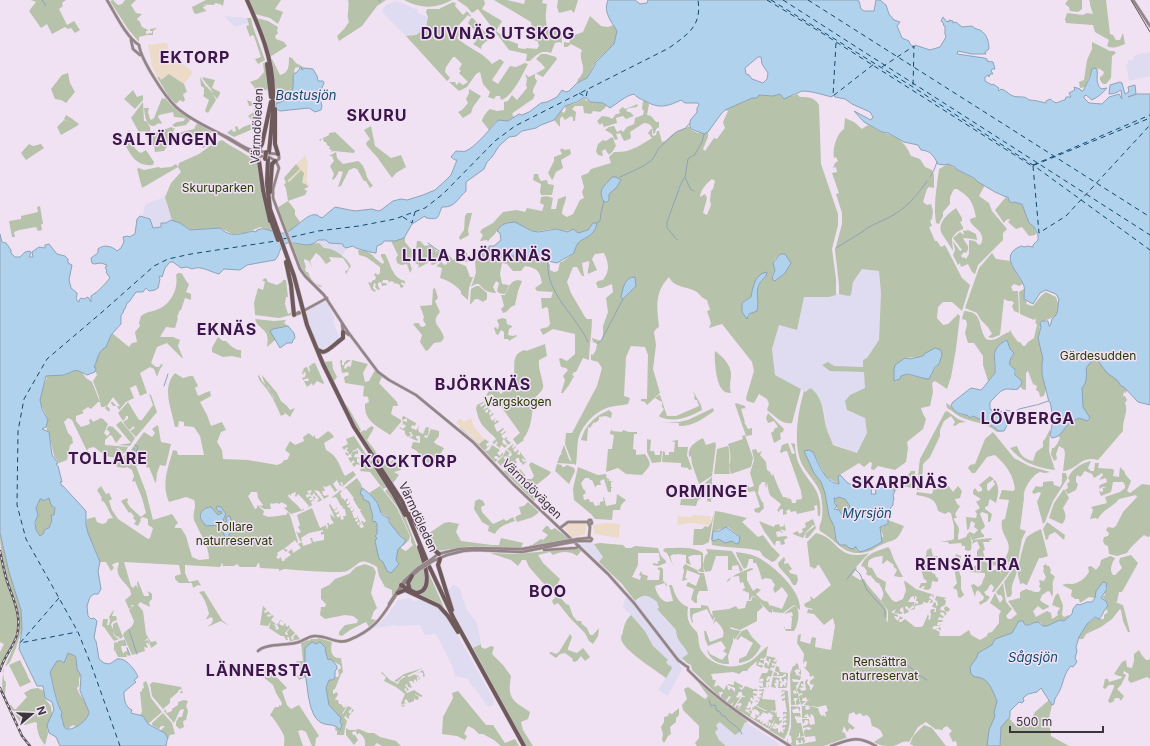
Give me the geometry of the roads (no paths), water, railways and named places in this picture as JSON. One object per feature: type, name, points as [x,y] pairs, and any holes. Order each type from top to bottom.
[{"type":"highway","name":"Värmdöleden","points":[[245,0],[263,45],[272,92],[272,153],[271,160],[266,168],[270,209]]},
{"type":"highway","points":[[272,92],[271,118],[275,146],[272,153]]},
{"type":"highway","points":[[258,151],[261,147],[271,118]]},
{"type":"highway","points":[[256,156],[260,163],[275,228],[290,272]]},
{"type":"highway","points":[[270,209],[271,160]]},
{"type":"highway","points":[[275,228],[290,272],[295,314]]},
{"type":"highway","name":"Värmdöleden","points":[[290,272],[310,333],[348,415],[362,441],[402,501],[459,631],[524,746]]},
{"type":"highway","name":"Värmdöleden","points":[[290,272],[303,322],[333,391],[354,432],[405,515],[431,575],[459,631],[521,746]]},
{"type":"highway","points":[[310,333],[318,350],[324,353],[342,339],[344,336],[344,330]]},
{"type":"highway","points":[[402,501],[432,548],[440,556],[438,565],[459,631]]},
{"type":"highway","points":[[398,593],[403,590],[416,593],[424,589],[426,584],[425,567],[419,547]]},
{"type":"highway","points":[[411,592],[408,588],[408,583],[412,576]]},
{"type":"highway","points":[[402,586],[439,606],[459,631]]},
{"type":"main road","points":[[107,0],[127,32],[135,50],[141,55]]},
{"type":"main road","points":[[1133,0],[1150,26]]},
{"type":"main road","points":[[127,32],[137,44],[141,55],[163,92],[172,103],[180,110],[256,156],[264,156],[280,167],[272,192],[270,209],[300,269],[309,281],[326,297],[341,321],[344,330]]},
{"type":"main road","points":[[133,46],[137,44]]},
{"type":"main road","points":[[135,50],[139,48]]},
{"type":"main road","points":[[215,131],[248,149],[264,154],[272,153],[280,157],[271,160]]},
{"type":"main road","points":[[256,156],[255,153],[258,151]]},
{"type":"main road","points":[[271,160],[272,153]]},
{"type":"main road","points":[[304,310],[326,297]]},
{"type":"main road","name":"Värmdövägen","points":[[344,330],[354,339],[381,374],[416,395],[464,434],[517,488],[578,543],[608,574],[641,612],[676,658],[688,666],[688,670],[713,694],[753,724],[790,746]]},
{"type":"main road","points":[[529,550],[567,542],[578,543],[589,538],[589,523],[568,522],[560,528]]},
{"type":"main road","points":[[563,525],[562,529],[568,535]]},
{"type":"main road","points":[[258,651],[260,649],[299,642],[312,636],[319,636],[338,641],[347,641],[370,628],[384,615],[402,586],[419,569],[440,556],[471,550],[576,548],[578,543]]},
{"type":"main road","points":[[432,560],[440,556]]},
{"type":"main road","points":[[384,615],[402,586],[419,569]]},
{"type":"main road","points":[[832,746],[848,740],[858,739],[868,741],[876,746]]},
{"type":"water","points":[[608,0],[635,0],[640,4],[647,3],[648,0],[857,0],[859,1],[861,9],[864,11],[874,11],[876,0],[880,0],[886,5],[889,14],[894,20],[900,22],[897,26],[902,38],[909,41],[914,47],[915,45],[930,50],[940,47],[946,37],[945,26],[941,21],[943,17],[947,22],[949,22],[949,20],[953,21],[953,23],[956,22],[962,27],[972,26],[980,30],[986,36],[989,44],[989,49],[985,52],[986,54],[972,54],[958,51],[957,54],[984,58],[987,59],[987,61],[993,62],[995,69],[992,69],[991,71],[993,74],[990,74],[989,77],[988,75],[985,77],[985,81],[999,88],[999,91],[1001,89],[1013,96],[1046,103],[1046,101],[1050,99],[1056,103],[1065,100],[1066,97],[1071,97],[1069,93],[1075,90],[1074,87],[1083,91],[1092,69],[1094,68],[1097,69],[1097,82],[1099,86],[1101,89],[1107,88],[1092,100],[1086,95],[1084,96],[1089,103],[1102,104],[1109,97],[1119,94],[1122,99],[1121,90],[1113,94],[1109,94],[1110,85],[1120,82],[1122,83],[1125,94],[1129,92],[1128,87],[1135,85],[1136,94],[1128,97],[1137,94],[1150,94],[1150,405],[1138,402],[1124,387],[1121,386],[1117,380],[1107,373],[1095,357],[1086,368],[1086,381],[1082,388],[1083,407],[1090,418],[1087,421],[1079,418],[1076,419],[1070,423],[1058,436],[1052,438],[1050,435],[1052,411],[1042,374],[1043,359],[1038,338],[1041,327],[1040,323],[1042,321],[1048,321],[1050,326],[1052,319],[1055,317],[1057,312],[1059,299],[1056,294],[1046,290],[1040,293],[1033,304],[1024,299],[1024,286],[1012,265],[1010,260],[1011,255],[1014,250],[1021,246],[1033,247],[1038,240],[1038,235],[1034,227],[1029,223],[1022,204],[1012,203],[1009,201],[1008,197],[995,192],[955,167],[948,164],[938,164],[931,154],[927,151],[921,150],[918,145],[904,142],[888,133],[882,132],[864,122],[854,111],[871,120],[873,117],[870,112],[852,104],[845,99],[835,97],[833,95],[832,97],[814,92],[802,91],[784,99],[780,94],[773,96],[759,95],[757,98],[752,98],[725,110],[708,132],[704,134],[691,129],[690,126],[691,119],[697,112],[699,105],[698,103],[685,103],[681,100],[672,104],[660,106],[651,104],[634,94],[610,108],[603,103],[591,102],[586,98],[583,98],[577,102],[565,106],[554,120],[536,128],[522,131],[516,136],[509,137],[499,146],[487,162],[484,169],[466,182],[466,191],[456,202],[450,206],[442,207],[438,216],[434,219],[426,218],[425,216],[412,224],[404,238],[395,241],[384,241],[382,244],[377,246],[376,253],[361,250],[353,246],[346,248],[343,244],[329,243],[326,240],[318,240],[310,245],[293,243],[285,244],[275,260],[247,265],[240,270],[224,269],[219,274],[202,268],[181,268],[173,262],[170,262],[165,268],[162,277],[159,277],[158,288],[149,291],[146,288],[143,292],[136,292],[127,303],[121,315],[121,324],[111,335],[106,347],[99,354],[94,367],[96,368],[95,372],[87,375],[75,370],[63,375],[46,376],[40,400],[42,409],[48,420],[46,427],[42,429],[49,432],[52,455],[58,463],[56,464],[58,466],[62,486],[86,511],[86,525],[88,533],[100,562],[98,571],[101,589],[98,594],[94,594],[90,597],[87,606],[88,616],[97,621],[94,638],[96,641],[99,659],[104,663],[109,664],[117,659],[124,660],[133,668],[138,677],[134,680],[136,682],[124,692],[126,705],[132,710],[131,713],[143,716],[148,724],[165,733],[168,739],[166,746],[60,746],[56,737],[49,733],[47,725],[54,710],[52,702],[45,698],[43,686],[37,686],[19,649],[22,629],[21,610],[9,572],[0,533],[0,234],[2,242],[6,243],[11,250],[11,253],[15,257],[20,257],[25,252],[30,251],[31,253],[29,257],[33,257],[32,252],[39,247],[45,248],[45,245],[49,244],[57,254],[65,256],[68,259],[68,263],[72,265],[69,280],[71,288],[77,293],[77,301],[79,302],[81,298],[84,299],[88,297],[91,302],[91,296],[110,278],[106,272],[105,267],[107,265],[101,263],[94,264],[92,263],[91,258],[98,253],[98,249],[103,246],[113,248],[117,251],[121,248],[124,242],[123,237],[129,237],[135,234],[137,219],[140,216],[150,219],[153,228],[161,227],[161,223],[166,223],[171,220],[180,223],[190,230],[220,228],[228,233],[236,234],[253,231],[256,232],[257,230],[264,229],[283,233],[287,232],[310,216],[317,215],[322,218],[335,207],[355,211],[372,209],[378,211],[393,201],[401,199],[407,200],[423,195],[435,190],[451,175],[457,160],[451,157],[456,151],[465,151],[469,149],[499,120],[508,121],[519,114],[522,115],[529,112],[541,103],[557,97],[562,90],[566,92],[569,91],[577,83],[587,78],[595,63],[614,44],[617,31],[608,16],[606,8]],"holes":[[[758,57],[761,57],[762,64],[768,73],[767,79],[763,83],[752,79],[746,74],[745,68]],[[49,498],[51,505],[55,508],[54,515],[51,515],[52,520],[49,528],[44,530],[44,533],[40,536],[36,530],[35,522],[38,515],[36,508],[40,499],[43,501]],[[68,653],[75,656],[77,669],[81,676],[80,691],[89,712],[83,722],[71,729],[64,727],[61,717],[62,712],[50,672],[57,661],[64,663]]]},
{"type":"water","name":"Bastusjön","points":[[301,67],[302,70],[305,68],[313,69],[318,81],[323,81],[324,83],[319,95],[322,106],[321,110],[315,112],[309,108],[280,111],[276,109],[276,104],[286,99],[293,90],[293,75]]},
{"type":"water","points":[[612,177],[616,177],[621,180],[616,188],[609,194],[609,200],[604,202],[601,191]]},
{"type":"water","points":[[515,222],[532,231],[538,232],[556,229],[568,232],[573,229],[578,233],[588,230],[593,223],[597,223],[593,232],[578,244],[574,253],[557,263],[534,256],[519,257],[489,250],[489,246],[494,246],[501,240],[500,233],[497,231],[501,226],[507,223]]},
{"type":"water","points":[[780,254],[785,254],[791,263],[785,273],[775,281],[772,278],[775,270],[773,263]]},
{"type":"water","points":[[767,272],[758,288],[757,311],[749,314],[747,319],[742,312],[742,303],[751,297],[757,278],[763,273]]},
{"type":"water","points":[[635,277],[636,286],[623,299],[621,297],[626,281]]},
{"type":"water","points":[[288,326],[294,333],[295,338],[292,343],[287,343],[280,348],[270,331]]},
{"type":"water","points":[[1007,340],[1010,349],[1014,353],[1010,360],[1010,366],[1015,369],[1015,375],[1021,380],[1022,383],[1018,389],[1003,390],[990,402],[990,409],[999,412],[1002,411],[1010,419],[1004,431],[999,431],[988,423],[973,416],[970,418],[967,415],[958,413],[951,405],[971,388],[981,390],[983,388],[995,373],[994,358],[996,350],[1001,343]]},
{"type":"water","points":[[935,348],[941,350],[942,355],[939,364],[935,367],[929,379],[907,374],[894,381],[895,365],[905,358],[910,359],[923,356]]},
{"type":"water","name":"Myrsjön","points":[[809,450],[813,452],[823,472],[829,480],[834,483],[839,484],[838,476],[840,475],[848,483],[856,487],[858,487],[858,483],[863,479],[865,483],[871,484],[871,494],[876,494],[876,484],[889,486],[895,491],[893,495],[893,505],[889,510],[890,516],[888,524],[880,527],[882,542],[860,552],[856,546],[853,549],[846,545],[840,545],[836,540],[834,526],[829,516],[825,493],[821,482],[814,473],[804,451]],"holes":[[[838,497],[845,499],[850,506],[844,512],[843,516],[839,510],[834,509],[837,506],[834,498],[836,499]]]},
{"type":"water","points":[[362,488],[376,501],[381,513],[385,517],[389,518],[389,522],[401,537],[406,540],[398,549],[396,560],[399,564],[391,573],[387,571],[383,562],[379,559],[375,541],[377,538],[375,536],[377,534],[377,524],[372,520],[373,517],[369,502],[363,499],[363,496],[360,494]]},
{"type":"water","points":[[217,506],[221,507],[226,514],[223,520],[225,523],[227,523],[226,518],[230,516],[233,527],[231,527],[232,529],[228,537],[225,537],[220,525],[206,526],[202,522],[200,516],[201,513],[208,507],[211,507],[218,515],[222,513],[216,508]]},
{"type":"water","points":[[726,527],[740,537],[739,543],[736,544],[732,541],[725,543],[719,539],[714,541],[712,540],[713,531],[719,531]]},
{"type":"water","name":"Sågsjön","points":[[1103,582],[1107,583],[1107,589],[1101,598],[1106,601],[1108,606],[1099,619],[1095,617],[1087,624],[1079,637],[1075,658],[1077,662],[1067,671],[1054,704],[1052,705],[1041,688],[1037,692],[1028,694],[1023,698],[1024,701],[1022,703],[1019,702],[1010,711],[1010,717],[1001,727],[1000,746],[987,746],[989,730],[995,716],[994,713],[997,701],[987,682],[984,679],[975,677],[971,674],[970,667],[978,653],[992,645],[995,639],[1012,633],[1019,621],[1023,621],[1025,625],[1038,622],[1043,626],[1047,626],[1060,620],[1064,621],[1072,614],[1073,609],[1077,604],[1080,605],[1087,602],[1092,602],[1095,598],[1096,591]]},
{"type":"water","points":[[312,642],[316,644],[320,642],[326,648],[325,650],[328,660],[331,659],[337,666],[335,677],[333,680],[329,680],[326,688],[329,705],[341,718],[340,722],[342,725],[340,730],[333,725],[320,722],[316,719],[311,708],[303,667],[305,665],[305,648]]},
{"type":"waterway","points":[[42,0],[45,4]]},
{"type":"waterway","points":[[686,127],[689,124]]},
{"type":"waterway","points":[[658,149],[676,132],[686,128]]},
{"type":"waterway","points":[[693,156],[702,142],[704,134]]},
{"type":"waterway","points":[[652,160],[658,150]]},
{"type":"waterway","points":[[690,188],[685,177],[688,159],[692,156]]},
{"type":"waterway","points":[[620,177],[651,161]]},
{"type":"waterway","points":[[930,177],[937,162]]},
{"type":"waterway","points":[[679,188],[684,178]]},
{"type":"waterway","points":[[862,232],[900,211],[913,199],[927,181]]},
{"type":"waterway","points":[[674,236],[667,228],[667,222],[679,189]]},
{"type":"waterway","points":[[690,189],[694,191]]},
{"type":"waterway","points":[[597,223],[600,221],[604,202]]},
{"type":"waterway","points":[[836,248],[862,232]]},
{"type":"waterway","points":[[674,237],[678,240]]},
{"type":"waterway","points":[[428,243],[439,251],[445,251]]},
{"type":"waterway","points":[[548,262],[548,273],[551,284],[562,304],[583,332],[588,342]]},
{"type":"waterway","points":[[598,343],[601,341],[623,299]]},
{"type":"waterway","points":[[164,386],[168,374]]},
{"type":"waterway","points":[[1037,405],[1048,401]]},
{"type":"waterway","points":[[1011,412],[1014,413],[1019,409],[1036,405]]},
{"type":"waterway","points":[[1005,414],[1006,410],[1010,411]]},
{"type":"waterway","points":[[135,445],[138,447],[136,452],[138,458]]},
{"type":"waterway","points":[[134,448],[134,455],[141,464]]},
{"type":"waterway","points":[[847,579],[855,569],[860,574],[867,590],[885,610],[885,617]]},
{"type":"waterway","points":[[129,630],[137,654]]},
{"type":"waterway","points":[[124,640],[126,645]]},
{"type":"waterway","points":[[127,648],[130,655]]},
{"type":"waterway","points":[[899,658],[918,674]]},
{"type":"waterway","points":[[919,675],[927,680]]},
{"type":"waterway","points":[[709,700],[711,706],[715,705],[716,710],[720,712],[722,716],[725,716],[728,721],[741,731],[742,734]]},
{"type":"tram line","points":[[1131,0],[1150,32]]},
{"type":"railway","points":[[0,551],[6,577],[18,614],[17,635],[0,671]]},
{"type":"railway","points":[[0,688],[22,736],[30,746]]},
{"type":"district","name":"DUVNÄS UTSKOG","points":[[498,33]]},
{"type":"district","name":"EKTORP","points":[[195,57]]},
{"type":"district","name":"SKURU","points":[[377,115]]},
{"type":"district","name":"SALTÄNGEN","points":[[165,139]]},
{"type":"district","name":"LILLA BJÖRKNÄS","points":[[477,255]]},
{"type":"district","name":"EKNÄS","points":[[227,329]]},
{"type":"district","name":"BJÖRKNÄS","points":[[483,384]]},
{"type":"district","name":"LÖVBERGA","points":[[1028,418]]},
{"type":"district","name":"TOLLARE","points":[[108,458]]},
{"type":"district","name":"KOCKTORP","points":[[409,461]]},
{"type":"district","name":"SKARPNÄS","points":[[900,482]]},
{"type":"district","name":"ORMINGE","points":[[707,491]]},
{"type":"district","name":"RENSÄTTRA","points":[[968,564]]},
{"type":"district","name":"BOO","points":[[548,591]]},
{"type":"district","name":"LÄNNERSTA","points":[[259,670]]},
{"type":"park label","name":"Skuruparken","points":[[218,188]]},
{"type":"park label","name":"Gärdesudden","points":[[1098,356]]},
{"type":"park label","name":"Vargskogen","points":[[518,402]]},
{"type":"park label","name":"Tollare naturreservat","points":[[234,534]]},
{"type":"park label","name":"Rensättra naturreservat","points":[[880,669]]}]
